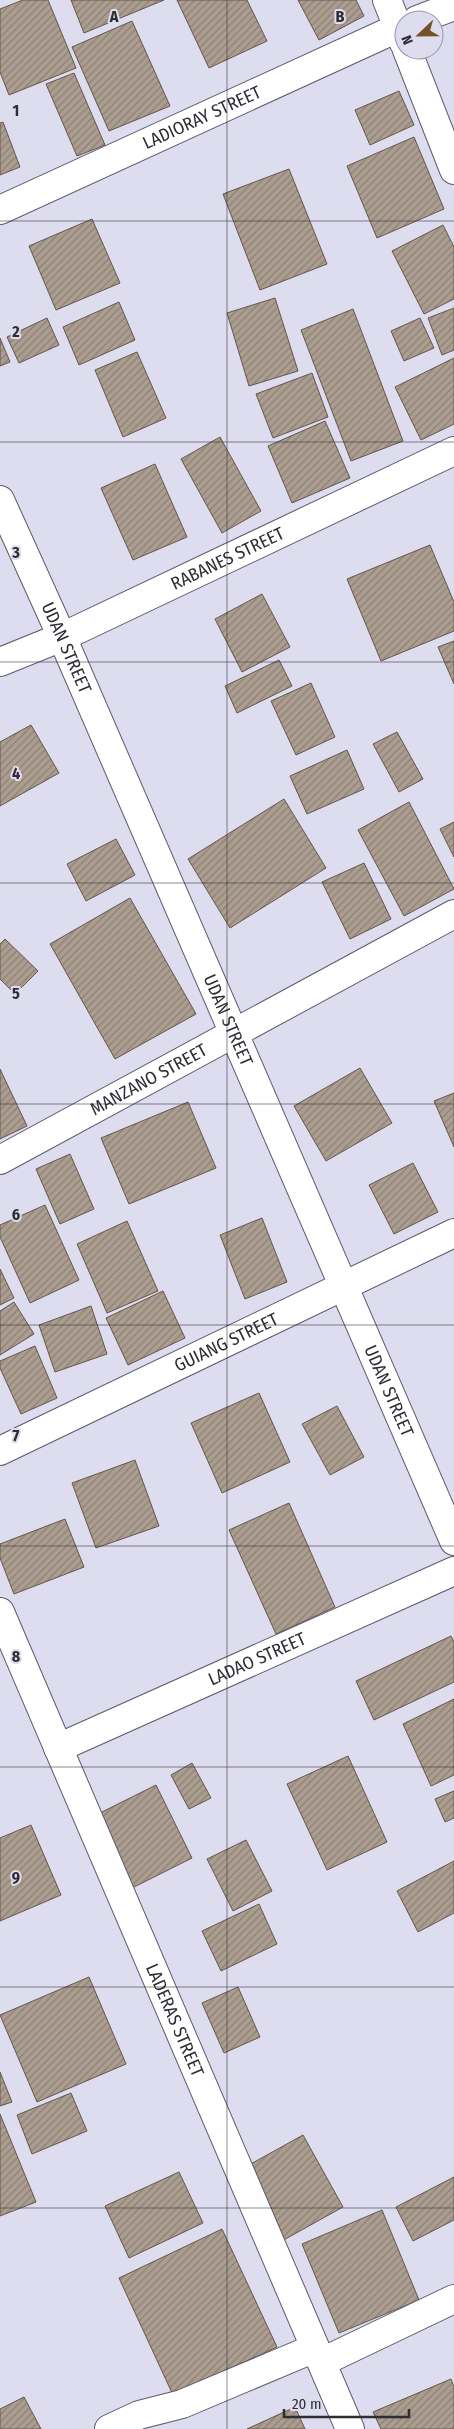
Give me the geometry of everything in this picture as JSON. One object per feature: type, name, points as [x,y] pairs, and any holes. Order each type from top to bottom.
[{"type":"street","points":[[387,0],[394,12]]},
{"type":"street","name":"LADIORAY STREET","points":[[0,210],[394,38]]},
{"type":"street","points":[[415,60],[454,170]]},
{"type":"street","name":"RABANES STREET","points":[[0,662],[62,637],[454,451]]},
{"type":"street","name":"UDAN STREET","points":[[0,500],[62,637],[454,1541]]},
{"type":"street","name":"MANZANO STREET","points":[[0,1160],[454,914]]},
{"type":"street","name":"GUIANG STREET","points":[[0,1451],[454,1233]]},
{"type":"street","name":"LADAO STREET","points":[[58,1748],[454,1571]]},
{"type":"street","name":"LADERAS STREET","points":[[0,1612],[350,2429]]},
{"type":"street","points":[[109,2429],[139,2415],[182,2404],[318,2355],[454,2299]]},
{"type":"building","points":[[23,0],[48,0],[76,68],[9,95],[0,72],[0,9]]},
{"type":"building","points":[[71,0],[164,0],[84,33]]},
{"type":"building","points":[[177,0],[247,0],[267,41],[209,68]]},
{"type":"building","points":[[298,0],[356,0],[364,16],[319,40]]},
{"type":"building","points":[[132,21],[170,106],[109,131],[72,47]]},
{"type":"building","points":[[74,73],[105,145],[77,156],[46,84]]},
{"type":"building","points":[[399,91],[414,125],[370,145],[355,110]]},
{"type":"building","points":[[3,122],[20,167],[0,175],[0,123]]},
{"type":"building","points":[[414,137],[444,209],[377,238],[347,166]]},
{"type":"building","points":[[289,169],[327,264],[260,290],[223,194]]},
{"type":"building","points":[[92,219],[120,283],[56,310],[29,246]]},
{"type":"building","points":[[443,225],[454,247],[454,299],[424,314],[392,251]]},
{"type":"building","points":[[275,298],[298,371],[249,386],[227,313]]},
{"type":"building","points":[[119,302],[135,340],[79,365],[63,327]]},
{"type":"building","points":[[454,308],[454,350],[442,355],[428,318]]},
{"type":"building","points":[[353,309],[403,441],[351,461],[301,330]]},
{"type":"building","points":[[47,318],[59,345],[19,363],[7,337]]},
{"type":"building","points":[[420,318],[434,348],[404,361],[391,331]]},
{"type":"building","points":[[0,338],[10,362],[0,366]]},
{"type":"building","points":[[137,352],[166,418],[123,437],[95,370]]},
{"type":"building","points":[[454,358],[454,424],[421,440],[395,387]]},
{"type":"building","points":[[312,373],[328,417],[273,438],[256,394]]},
{"type":"building","points":[[325,421],[350,478],[292,503],[268,446]]},
{"type":"building","points":[[220,437],[261,511],[222,533],[181,459]]},
{"type":"building","points":[[155,464],[187,537],[133,560],[101,488]]},
{"type":"building","points":[[430,545],[454,602],[454,631],[381,661],[347,579]]},
{"type":"building","points":[[262,594],[290,647],[242,672],[215,619]]},
{"type":"building","points":[[454,641],[454,684],[438,647]]},
{"type":"building","points":[[279,660],[292,686],[237,713],[225,686]]},
{"type":"building","points":[[311,683],[335,737],[296,755],[271,701]]},
{"type":"building","points":[[31,725],[59,773],[0,806],[0,742]]},
{"type":"building","points":[[397,732],[423,779],[399,792],[373,744]]},
{"type":"building","points":[[347,750],[364,789],[307,814],[290,776]]},
{"type":"building","points":[[284,799],[326,868],[230,928],[188,859]]},
{"type":"building","points":[[409,802],[454,889],[404,916],[358,830]]},
{"type":"building","points":[[454,822],[454,857],[440,829]]},
{"type":"building","points":[[116,839],[135,875],[86,901],[67,864]]},
{"type":"building","points":[[364,863],[391,919],[350,939],[322,882]]},
{"type":"building","points":[[130,898],[196,1014],[115,1059],[50,944]]},
{"type":"building","points":[[5,939],[38,971],[15,994],[0,979],[0,944]]},
{"type":"building","points":[[360,1068],[392,1123],[326,1161],[294,1106]]},
{"type":"building","points":[[0,1069],[27,1126],[0,1139]]},
{"type":"building","points":[[454,1093],[454,1147],[434,1101]]},
{"type":"building","points":[[188,1102],[216,1168],[129,1204],[101,1138]]},
{"type":"building","points":[[70,1154],[94,1209],[60,1224],[36,1169]]},
{"type":"building","points":[[413,1163],[438,1212],[394,1234],[369,1185]]},
{"type":"building","points":[[45,1205],[79,1280],[30,1303],[0,1237],[0,1225]]},
{"type":"building","points":[[262,1218],[287,1282],[245,1299],[220,1235]]},
{"type":"building","points":[[127,1221],[158,1291],[107,1313],[77,1244]]},
{"type":"building","points":[[0,1269],[14,1298],[0,1305]]},
{"type":"building","points":[[163,1291],[185,1338],[128,1365],[106,1318]]},
{"type":"building","points":[[14,1302],[34,1334],[0,1355],[0,1311]]},
{"type":"building","points":[[91,1306],[107,1354],[55,1372],[39,1325]]},
{"type":"building","points":[[35,1346],[57,1398],[21,1414],[0,1368],[0,1361]]},
{"type":"building","points":[[259,1393],[290,1462],[222,1493],[191,1423]]},
{"type":"building","points":[[337,1406],[364,1457],[330,1475],[302,1424]]},
{"type":"building","points":[[135,1460],[159,1526],[96,1548],[72,1483]]},
{"type":"building","points":[[289,1503],[335,1607],[276,1634],[229,1530]]},
{"type":"building","points":[[65,1519],[84,1567],[14,1594],[0,1558],[0,1544]]},
{"type":"building","points":[[451,1636],[454,1642],[454,1682],[374,1720],[356,1681]]},
{"type":"building","points":[[454,1699],[454,1775],[431,1786],[403,1724]]},
{"type":"building","points":[[348,1756],[387,1842],[327,1870],[287,1784]]},
{"type":"building","points":[[192,1763],[211,1798],[189,1809],[171,1775]]},
{"type":"building","points":[[156,1785],[192,1858],[130,1889],[94,1816]]},
{"type":"building","points":[[454,1791],[454,1818],[445,1822],[435,1799]]},
{"type":"building","points":[[31,1825],[61,1895],[0,1921],[0,1838]]},
{"type":"building","points":[[246,1840],[272,1891],[233,1911],[207,1859]]},
{"type":"building","points":[[454,1861],[454,1913],[418,1932],[397,1891]]},
{"type":"building","points":[[259,1904],[277,1944],[221,1971],[202,1931]]},
{"type":"building","points":[[89,1977],[126,2064],[37,2102],[0,2015]]},
{"type":"building","points":[[238,1987],[260,2037],[224,2053],[202,2003]]},
{"type":"building","points":[[0,2072],[12,2102],[0,2106]]},
{"type":"building","points":[[71,2093],[87,2131],[32,2154],[17,2115]]},
{"type":"building","points":[[0,2114],[36,2202],[0,2216]]},
{"type":"building","points":[[303,2135],[343,2207],[280,2242],[240,2170]]},
{"type":"building","points":[[179,2172],[203,2223],[129,2258],[105,2206]]},
{"type":"building","points":[[454,2177],[454,2220],[413,2241],[396,2207]]},
{"type":"building","points":[[382,2210],[419,2300],[339,2333],[302,2244]]},
{"type":"building","points":[[222,2229],[277,2347],[173,2395],[119,2278]]},
{"type":"building","points":[[451,2379],[454,2387],[454,2429],[381,2429],[373,2412]]},
{"type":"building","points":[[24,2397],[41,2429],[0,2429],[0,2409]]},
{"type":"building","points":[[295,2407],[305,2429],[247,2429]]}]
